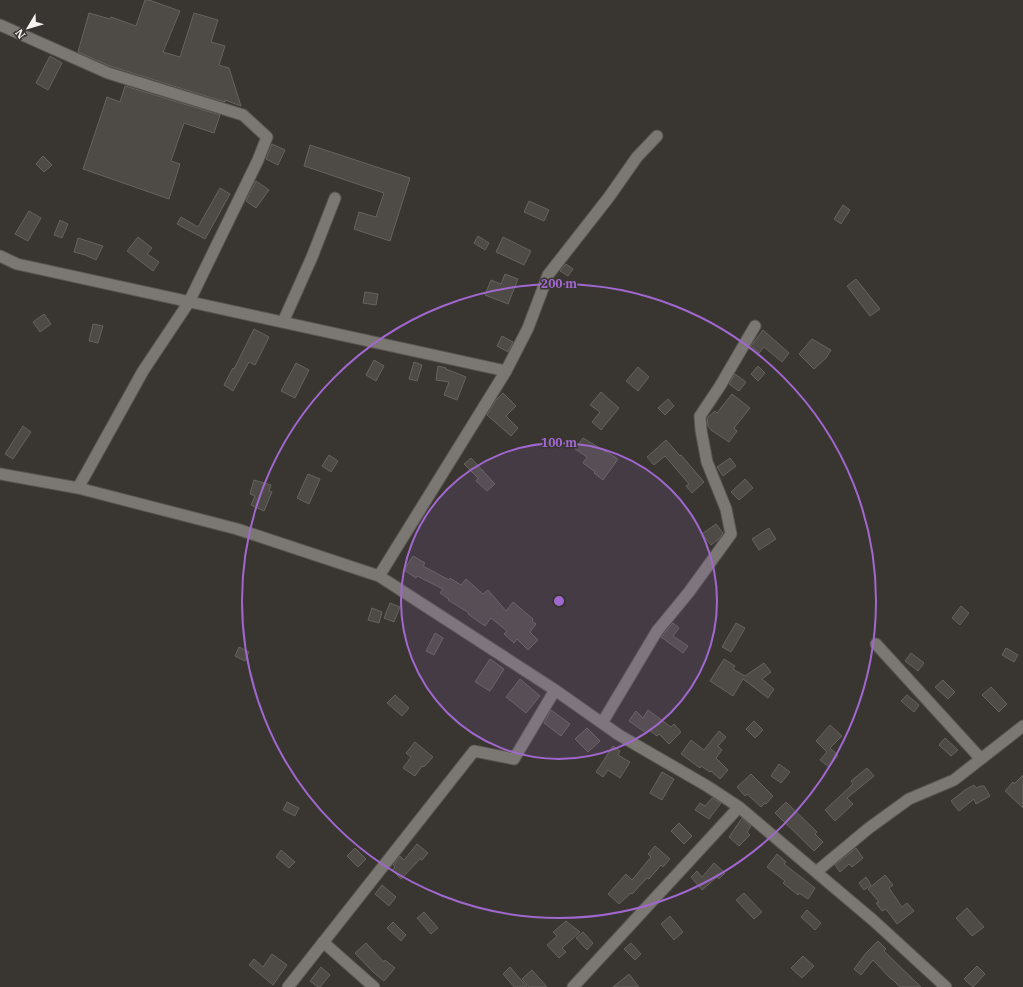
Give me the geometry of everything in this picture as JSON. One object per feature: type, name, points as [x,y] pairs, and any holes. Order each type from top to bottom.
[{"type":"street","points":[[0,25],[108,73],[244,115],[267,137],[258,160],[189,302],[143,371],[78,488]]},
{"type":"street","points":[[379,576],[506,371],[528,328],[548,275],[637,157],[657,136]]},
{"type":"street","points":[[283,322],[312,257],[335,198]]},
{"type":"street","points":[[0,256],[17,264],[506,371]]},
{"type":"street","points":[[602,723],[658,631],[689,592],[731,534],[726,509],[707,462],[700,416],[756,326]]},
{"type":"street","points":[[0,474],[78,488],[237,529],[379,576],[555,690],[619,735],[739,806],[874,921],[946,987]]},
{"type":"street","points":[[876,644],[981,759]]},
{"type":"street","points":[[288,987],[474,750],[514,759],[555,690]]},
{"type":"street","points":[[816,872],[869,828],[909,799],[954,780],[1023,726]]},
{"type":"street","points":[[573,987],[739,806]]},
{"type":"street","points":[[323,942],[374,987]]},
{"type":"building","points":[[145,0],[180,11],[163,52],[180,57],[194,13],[218,20],[211,42],[225,46],[219,65],[229,68],[241,106],[110,66],[78,52],[89,13],[110,19],[111,17],[136,26]]},
{"type":"building","points":[[50,56],[62,63],[48,90],[36,83]]},
{"type":"building","points":[[125,86],[220,115],[214,133],[184,123],[171,161],[180,164],[169,199],[83,169],[107,97],[120,102]]},
{"type":"building","points":[[272,144],[285,150],[278,165],[266,159]]},
{"type":"building","points":[[310,145],[410,178],[390,241],[354,229],[359,212],[376,217],[384,193],[304,166]]},
{"type":"building","points":[[43,156],[52,165],[44,172],[36,164]]},
{"type":"building","points":[[256,181],[269,190],[256,208],[246,201]]},
{"type":"building","points":[[220,188],[230,194],[205,239],[177,224],[181,217],[198,227]]},
{"type":"building","points":[[529,201],[549,210],[544,221],[524,212]]},
{"type":"building","points":[[843,205],[850,210],[841,224],[834,219]]},
{"type":"building","points":[[29,211],[41,218],[28,241],[15,234]]},
{"type":"building","points":[[60,220],[68,224],[62,238],[54,235]]},
{"type":"building","points":[[478,236],[489,243],[485,250],[474,243]]},
{"type":"building","points":[[138,237],[152,248],[147,254],[159,262],[153,271],[127,251]]},
{"type":"building","points":[[503,237],[531,251],[524,265],[496,252]]},
{"type":"building","points":[[78,238],[103,246],[96,260],[74,252]]},
{"type":"building","points":[[566,264],[573,269],[568,276],[560,271]]},
{"type":"building","points":[[505,274],[518,279],[508,304],[485,295],[491,280],[501,284]]},
{"type":"building","points":[[856,279],[880,309],[870,316],[847,286]]},
{"type":"building","points":[[365,292],[378,294],[376,305],[363,303]]},
{"type":"building","points":[[44,314],[51,324],[40,332],[33,322]]},
{"type":"building","points":[[93,324],[103,326],[98,343],[89,341]]},
{"type":"building","points":[[254,329],[269,337],[255,365],[249,362],[233,391],[224,385],[233,368],[234,369]]},
{"type":"building","points":[[763,330],[789,353],[782,362],[764,347],[759,353],[751,346]]},
{"type":"building","points":[[502,336],[513,342],[508,352],[497,346]]},
{"type":"building","points":[[812,339],[831,350],[826,358],[814,369],[799,354]]},
{"type":"building","points":[[374,360],[384,366],[376,381],[366,375]]},
{"type":"building","points":[[414,362],[422,365],[417,381],[409,379]]},
{"type":"building","points":[[296,363],[309,370],[295,398],[281,391]]},
{"type":"building","points":[[438,366],[466,377],[457,400],[444,395],[449,382],[436,380]]},
{"type":"building","points":[[758,366],[765,373],[758,381],[751,374]]},
{"type":"building","points":[[638,367],[649,377],[638,391],[626,381]]},
{"type":"building","points":[[735,374],[746,382],[739,391],[729,384]]},
{"type":"building","points":[[601,392],[619,408],[601,430],[592,422],[600,412],[590,405]]},
{"type":"building","points":[[503,393],[516,406],[506,416],[518,428],[511,436],[487,415],[496,400]]},
{"type":"building","points":[[732,394],[750,408],[734,428],[737,431],[729,442],[711,430],[708,426],[707,418],[715,411],[717,413]]},
{"type":"building","points":[[668,399],[674,406],[665,415],[658,408]]},
{"type":"building","points":[[23,426],[31,432],[13,459],[5,454]]},
{"type":"building","points":[[583,438],[618,459],[603,480],[583,463],[587,457],[575,449]]},
{"type":"building","points":[[666,440],[704,482],[692,493],[686,486],[689,484],[665,456],[654,465],[647,457]]},
{"type":"building","points":[[329,455],[338,461],[331,472],[322,466]]},
{"type":"building","points":[[471,458],[495,484],[487,491],[476,481],[478,478],[464,464]]},
{"type":"building","points":[[730,458],[736,466],[723,476],[717,467]]},
{"type":"building","points":[[308,474],[320,479],[309,504],[297,498]]},
{"type":"building","points":[[745,479],[753,488],[739,500],[731,492]]},
{"type":"building","points":[[254,480],[271,485],[269,491],[272,492],[264,511],[251,505],[255,496],[250,494]]},
{"type":"building","points":[[716,524],[723,533],[719,539],[711,545],[702,534]]},
{"type":"building","points":[[769,528],[776,539],[759,550],[752,539]]},
{"type":"building","points":[[413,556],[425,563],[423,566],[449,580],[450,578],[461,585],[466,579],[483,594],[488,590],[506,611],[513,602],[533,619],[532,621],[536,624],[530,632],[538,640],[528,650],[517,639],[514,643],[504,634],[507,631],[491,618],[485,626],[440,593],[443,589],[417,576],[416,578],[404,570]]},
{"type":"building","points":[[390,603],[400,607],[394,622],[384,618]]},
{"type":"building","points":[[961,606],[969,613],[960,625],[952,618]]},
{"type":"building","points":[[372,608],[382,612],[379,623],[368,620]]},
{"type":"building","points":[[673,623],[679,628],[673,636],[688,646],[683,653],[661,637]]},
{"type":"building","points":[[736,623],[745,628],[731,652],[722,647]]},
{"type":"building","points":[[435,633],[443,638],[434,655],[426,651]]},
{"type":"building","points":[[239,647],[249,652],[245,661],[235,656]]},
{"type":"building","points":[[1006,648],[1018,655],[1014,662],[1002,655]]},
{"type":"building","points":[[911,653],[924,663],[918,671],[905,661]]},
{"type":"building","points":[[490,659],[504,669],[490,691],[475,682]]},
{"type":"building","points":[[724,659],[735,666],[733,669],[745,676],[764,663],[771,672],[762,679],[774,689],[768,698],[743,679],[733,696],[710,681]]},
{"type":"building","points":[[520,679],[540,696],[526,713],[506,697]]},
{"type":"building","points":[[943,680],[955,692],[948,699],[935,687]]},
{"type":"building","points":[[991,687],[1007,704],[999,712],[982,695]]},
{"type":"building","points":[[395,695],[409,708],[402,716],[387,703]]},
{"type":"building","points":[[907,695],[919,705],[914,712],[901,701]]},
{"type":"building","points":[[551,710],[570,724],[561,736],[544,723]]},
{"type":"building","points":[[648,710],[671,727],[674,724],[681,732],[669,744],[659,734],[657,736],[649,730],[646,733],[629,721],[636,711],[643,718]]},
{"type":"building","points":[[754,721],[763,730],[755,738],[746,729]]},
{"type":"building","points":[[830,725],[842,736],[830,748],[838,755],[829,767],[820,760],[827,752],[816,741]]},
{"type":"building","points":[[587,728],[600,741],[588,752],[575,739]]},
{"type":"building","points":[[719,731],[726,737],[718,746],[722,750],[716,758],[728,770],[720,779],[711,771],[710,772],[701,766],[700,768],[681,754],[691,740],[704,750]]},
{"type":"building","points":[[945,738],[958,750],[951,756],[939,745]]},
{"type":"building","points":[[415,742],[433,757],[424,767],[422,766],[415,776],[403,768],[411,757],[406,753]]},
{"type":"building","points":[[613,746],[620,751],[618,755],[630,762],[620,778],[608,770],[603,777],[596,772]]},
{"type":"building","points":[[779,764],[790,772],[781,783],[771,776]]},
{"type":"building","points":[[867,768],[874,776],[847,798],[853,804],[835,821],[825,810],[853,784],[851,781]]},
{"type":"building","points":[[662,772],[674,779],[662,800],[650,793]]},
{"type":"building","points":[[751,774],[773,796],[761,807],[747,794],[745,796],[737,787]]},
{"type":"building","points":[[1023,775],[1023,808],[1005,791],[1013,782],[1014,784]]},
{"type":"building","points":[[974,785],[976,788],[984,786],[990,796],[976,804],[974,799],[959,811],[951,801]]},
{"type":"building","points":[[712,798],[721,803],[709,819],[695,810],[700,803],[705,806]]},
{"type":"building","points":[[287,802],[299,808],[295,816],[283,810]]},
{"type":"building","points":[[786,802],[817,832],[815,834],[823,842],[814,851],[775,813]]},
{"type":"building","points":[[742,818],[751,826],[747,832],[750,835],[739,846],[729,837]]},
{"type":"building","points":[[679,823],[692,836],[684,844],[671,831]]},
{"type":"building","points":[[417,844],[428,853],[422,860],[420,859],[401,879],[392,870],[395,867],[393,865],[400,856],[404,860]]},
{"type":"building","points":[[655,846],[670,859],[663,867],[661,865],[649,879],[647,878],[632,894],[631,893],[619,904],[608,894],[626,874],[632,880],[651,857],[648,854]]},
{"type":"building","points":[[355,848],[366,859],[358,867],[347,856]]},
{"type":"building","points":[[856,848],[863,858],[852,867],[849,864],[840,872],[835,865]]},
{"type":"building","points":[[281,850],[295,862],[289,868],[276,857]]},
{"type":"building","points":[[777,854],[786,862],[784,864],[815,888],[808,899],[799,893],[798,895],[783,883],[785,881],[767,867]]},
{"type":"building","points":[[714,863],[725,873],[719,879],[717,877],[702,890],[691,877],[697,871],[702,877]]},
{"type":"building","points":[[885,875],[893,885],[889,888],[902,907],[907,903],[914,911],[897,924],[886,909],[882,911],[876,903],[879,902],[868,889]]},
{"type":"building","points":[[866,877],[871,885],[864,890],[859,883]]},
{"type":"building","points":[[382,885],[396,897],[389,906],[375,894]]},
{"type":"building","points":[[744,893],[762,912],[754,919],[736,900]]},
{"type":"building","points":[[967,908],[984,927],[972,936],[956,918]]},
{"type":"building","points":[[807,910],[821,923],[815,930],[801,917]]},
{"type":"building","points":[[424,912],[438,928],[431,934],[417,918]]},
{"type":"building","points":[[670,916],[683,932],[674,940],[661,924]]},
{"type":"building","points":[[566,921],[580,932],[562,948],[566,952],[559,958],[547,945],[557,936],[553,932]]},
{"type":"building","points":[[393,922],[406,935],[401,941],[387,928]]},
{"type":"building","points":[[583,932],[593,943],[587,950],[576,938]]},
{"type":"building","points":[[878,941],[886,949],[884,951],[921,987],[900,987],[873,960],[861,975],[854,969],[866,953]]},
{"type":"building","points":[[366,943],[384,962],[385,960],[395,968],[384,981],[355,953]]},
{"type":"building","points":[[631,943],[641,954],[635,960],[624,949]]},
{"type":"building","points":[[272,954],[287,965],[273,985],[249,965],[254,959],[263,967]]},
{"type":"building","points":[[803,956],[814,966],[802,978],[791,968]]},
{"type":"building","points":[[977,966],[985,974],[973,987],[964,979]]},
{"type":"building","points":[[321,967],[330,975],[320,987],[318,987],[310,981]]},
{"type":"building","points":[[510,967],[527,987],[514,987],[503,974]]},
{"type":"building","points":[[532,970],[547,987],[529,987],[522,979]]},
{"type":"building","points":[[629,974],[639,987],[613,987]]}]
